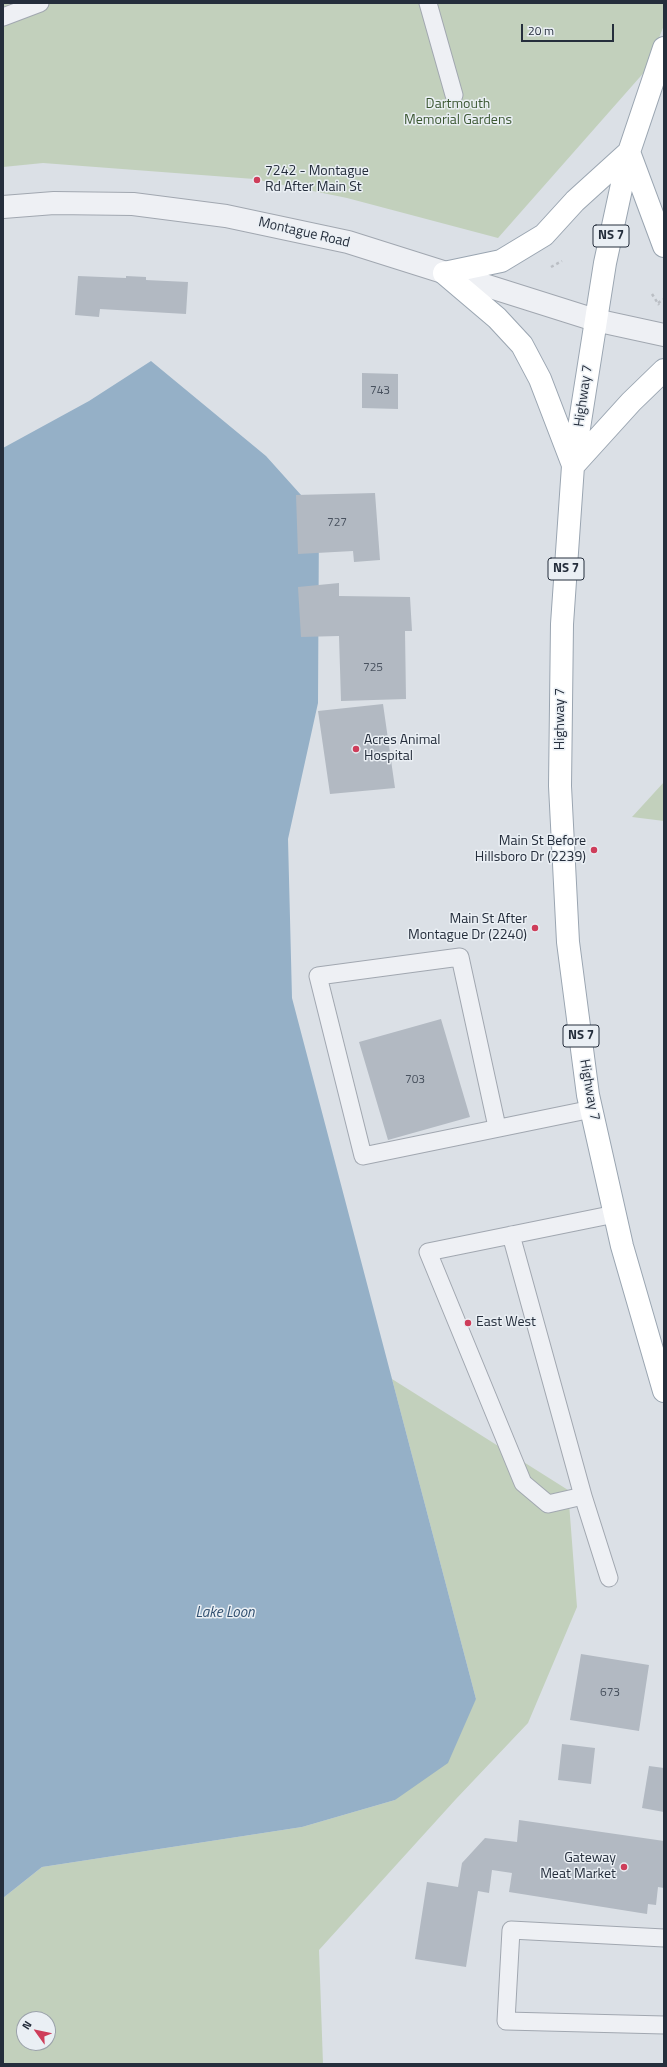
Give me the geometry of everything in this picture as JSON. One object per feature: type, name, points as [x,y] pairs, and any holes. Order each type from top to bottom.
[{"type":"main road","name":"Highway 7","points":[[664,48],[629,152],[605,263],[573,466],[562,624],[560,786],[568,942],[588,1095],[622,1246],[664,1391]]},
{"type":"main road","points":[[444,273],[501,261],[544,235],[575,201],[629,152],[664,246]]},
{"type":"main road","points":[[444,273],[497,318],[522,345],[540,379],[573,466],[632,402],[664,370]]},
{"type":"street","name":"Montague Road","points":[[3,207],[54,203],[133,204],[226,216],[348,242],[595,320],[664,335]]},
{"type":"lane","points":[[3,17],[40,3]]},
{"type":"lane","points":[[428,3],[454,95]]},
{"type":"lane","points":[[497,1127],[460,957],[318,976],[363,1156],[497,1127],[592,1109]]},
{"type":"lane","points":[[583,1496],[548,1504],[524,1483],[428,1252],[615,1214]]},
{"type":"lane","points":[[511,1235],[583,1496],[609,1578]]},
{"type":"lane","points":[[664,1938],[510,1930],[506,2021],[664,2025]]},
{"type":"path","points":[[551,266],[562,261]]},
{"type":"path","points":[[652,294],[662,311]]},
{"type":"path","points":[[658,303],[664,299]]},
{"type":"green space","name":"Dartmouth Memorial Gardens","points":[[3,3],[664,3],[664,25],[647,69],[498,238],[347,198],[254,179],[43,163],[3,167]]},
{"type":"green space","points":[[664,782],[664,821],[632,817]]},
{"type":"green space","points":[[392,1379],[568,1490],[577,1607],[528,1723],[456,1799],[319,1950],[323,2064],[3,2064],[3,1898],[42,1867],[302,1827],[395,1800],[476,1699]]},
{"type":"water","name":"Lake Loon","points":[[151,361],[266,456],[319,515],[318,703],[288,839],[292,998],[476,1699],[448,1763],[395,1800],[302,1827],[42,1867],[3,1898],[3,448],[89,401]]},
{"type":"building","points":[[78,276],[126,278],[126,276],[146,277],[146,280],[188,282],[186,314],[100,309],[99,317],[75,315]]},
{"type":"building","points":[[362,373],[398,374],[398,409],[362,408]]},
{"type":"building","points":[[375,493],[380,560],[354,562],[353,551],[298,554],[296,495]]},
{"type":"building","points":[[339,583],[339,596],[410,597],[412,631],[405,631],[406,699],[341,701],[339,636],[301,637],[298,587]]},
{"type":"building","name":"Acres Animal Hospital","points":[[383,704],[395,788],[330,794],[318,711]]},
{"type":"building","points":[[441,1019],[470,1117],[388,1140],[359,1042]]},
{"type":"building","points":[[581,1654],[649,1665],[639,1731],[570,1720]]},
{"type":"building","points":[[562,1744],[595,1748],[591,1784],[558,1780]]},
{"type":"building","points":[[649,1766],[664,1768],[664,1812],[642,1808]]},
{"type":"building","points":[[519,1820],[664,1841],[664,1888],[658,1887],[656,1905],[648,1904],[647,1914],[509,1892],[512,1873],[492,1870],[489,1893],[478,1891],[466,1967],[415,1959],[427,1882],[458,1887],[462,1863],[485,1838],[517,1842]]},
{"type":"place","name":"7242 - Montague Rd After Main St","points":[[257,180]]},
{"type":"place","name":"Acres Animal Hospital","points":[[356,749]]},
{"type":"place","name":"Main St Before Hillsboro Dr (2239)","points":[[594,850]]},
{"type":"place","name":"Main St After Montague Dr (2240)","points":[[535,928]]},
{"type":"place","name":"East West","points":[[468,1323]]},
{"type":"place","name":"Gateway Meat Market","points":[[624,1867]]}]
